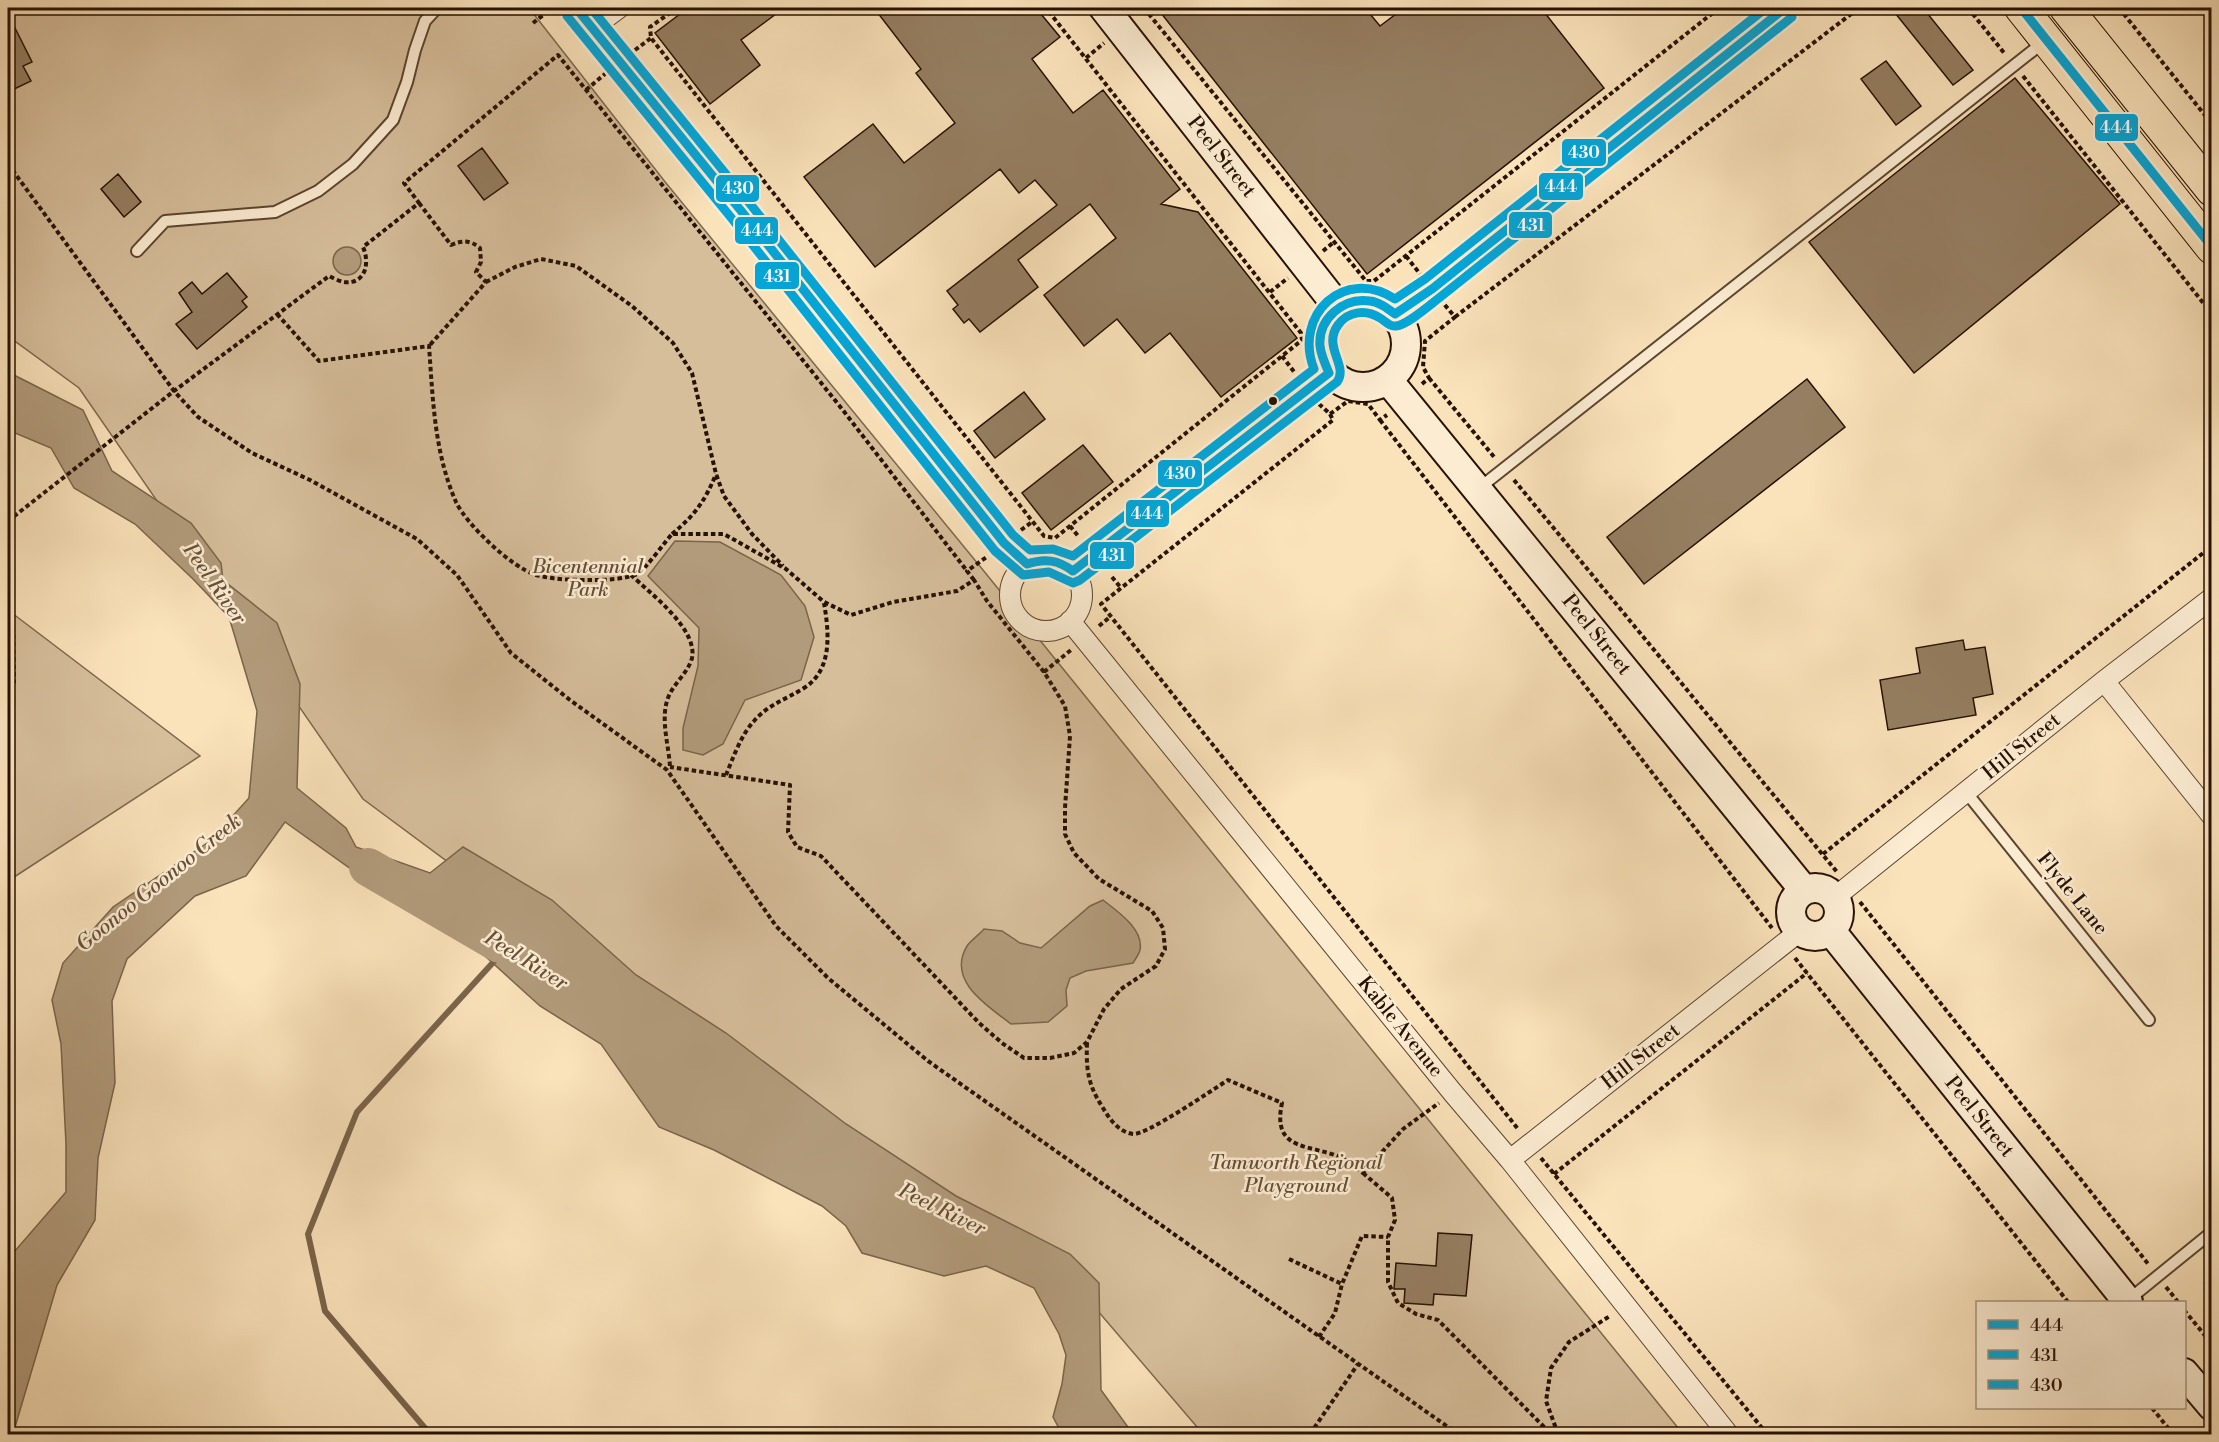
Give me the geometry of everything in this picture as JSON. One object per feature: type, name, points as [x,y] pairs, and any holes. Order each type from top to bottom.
[{"type":"main road","name":"Peel Street","points":[[1104,8],[1338,307]]},
{"type":"main road","points":[[2021,8],[2211,248]]},
{"type":"main road","points":[[2066,8],[2211,190]]},
{"type":"main road","points":[[1353,301],[1368,301],[1383,305],[1395,314],[1407,337],[1406,354],[1400,368],[1388,380],[1374,386],[1359,387],[1345,383],[1329,373],[1322,356],[1320,342],[1328,317],[1338,307],[1353,301]]},
{"type":"main road","name":"Peel Street","points":[[1388,380],[1804,890]]},
{"type":"main road","points":[[1820,888],[1841,892],[1838,918],[1831,930],[1825,934],[1792,938],[1794,925],[1790,910],[1792,902],[1804,890],[1820,888]]},
{"type":"main road","name":"Peel Street","points":[[1831,930],[2127,1301]]},
{"type":"main road","points":[[2186,1376],[2211,1407]]},
{"type":"street","points":[[576,8],[742,212],[1004,543],[1028,564]]},
{"type":"street","points":[[592,28],[619,8]]},
{"type":"street","points":[[1395,314],[1432,289],[1785,8]]},
{"type":"street","points":[[1073,571],[1329,373]]},
{"type":"street","points":[[1039,559],[1052,559],[1063,563],[1079,580],[1082,602],[1077,613],[1060,628],[1049,631],[1037,630],[1017,616],[1010,593],[1012,582],[1018,572],[1028,564],[1039,559]]},
{"type":"street","name":"Hill Street","points":[[1841,892],[2211,598]]},
{"type":"street","name":"Kable Avenue","points":[[1070,621],[1510,1160],[1728,1434]]},
{"type":"street","points":[[2104,681],[2211,816]]},
{"type":"street","name":"Hill Street","points":[[1510,1160],[1792,938]]},
{"type":"lane","points":[[137,251],[165,221],[275,212],[318,191],[352,164],[393,120],[425,21],[437,8]]},
{"type":"lane","points":[[1478,489],[2047,40]]},
{"type":"lane","name":"Flyde Lane","points":[[1966,792],[2149,1020]]},
{"type":"lane","points":[[2129,1301],[2211,1232]]},
{"type":"path","points":[[533,23],[552,8]]},
{"type":"path","points":[[677,8],[650,27],[651,38],[1032,522],[1044,536],[1055,538],[1302,340],[1301,333],[1270,292],[1046,8]]},
{"type":"path","points":[[1144,8],[1366,281],[1374,281],[1719,8]]},
{"type":"path","points":[[1859,8],[1425,341],[1423,367],[1429,378],[1822,854],[1841,892],[2177,1301]]},
{"type":"path","points":[[1968,8],[2211,314]]},
{"type":"path","points":[[2119,8],[2211,124]]},
{"type":"path","points":[[634,51],[651,38]]},
{"type":"path","points":[[1086,58],[1108,39]]},
{"type":"path","points":[[486,282],[476,272],[481,262],[480,248],[463,240],[451,245],[404,183],[558,56],[842,409],[974,580],[987,601],[1044,672],[1065,706],[1070,736],[1065,834],[1074,853],[1099,879],[1152,911],[1163,928],[1165,949],[1156,966],[1121,989],[1104,1009],[1087,1042],[1074,1053],[1050,1058],[1024,1058],[1002,1044],[922,964],[874,910],[821,856],[797,847],[788,832],[790,785],[669,769]]},
{"type":"path","points":[[586,90],[606,73]]},
{"type":"path","points":[[8,164],[174,391],[198,417],[252,453],[310,480],[417,539],[457,575],[511,652],[570,700],[669,769],[776,926],[828,978],[928,1061],[1458,1434]]},
{"type":"path","points":[[8,521],[174,391],[329,276],[344,282],[357,280],[367,270],[368,258],[363,247],[419,203]]},
{"type":"path","points":[[1320,253],[1334,242]]},
{"type":"path","points":[[1406,256],[1423,277]]},
{"type":"path","points":[[277,314],[319,361],[429,346],[486,282],[515,267],[541,258],[576,266],[632,306],[673,343],[692,373],[716,474],[724,496],[737,516],[786,569],[824,602],[851,615],[893,602],[957,591],[974,580]]},
{"type":"path","points":[[1270,292],[1289,277]]},
{"type":"path","points":[[1444,304],[1455,317]]},
{"type":"path","points":[[429,346],[434,421],[442,467],[458,505],[476,531],[502,554],[534,574],[567,580],[609,580],[639,573],[672,534],[692,517],[716,474]]},
{"type":"path","points":[[1282,356],[1295,373]]},
{"type":"path","points":[[1424,383],[1429,378]]},
{"type":"path","points":[[1330,414],[1348,401],[1368,404],[1792,938],[1807,974],[2067,1301]]},
{"type":"path","points":[[1319,404],[1334,420],[1101,604],[1554,1174],[1767,1434]]},
{"type":"path","points":[[1380,420],[1392,412]]},
{"type":"path","points":[[1022,530],[1032,522]]},
{"type":"path","points":[[1070,526],[1078,536]]},
{"type":"path","points":[[672,534],[724,534],[786,569]]},
{"type":"path","points":[[1822,854],[2211,546]]},
{"type":"path","points":[[967,571],[988,555]]},
{"type":"path","points":[[630,575],[677,620],[693,646],[692,660],[668,698],[665,721],[669,769]]},
{"type":"path","points":[[1112,577],[1121,588]]},
{"type":"path","points":[[726,775],[753,722],[776,701],[806,687],[823,668],[829,634],[824,602]]},
{"type":"path","points":[[8,614],[13,619],[15,662],[14,682],[8,688]]},
{"type":"path","points":[[1554,1174],[1807,974]]},
{"type":"path","points":[[1087,1042],[1086,1066],[1090,1088],[1104,1111],[1120,1130],[1135,1134],[1152,1127],[1228,1080],[1282,1103],[1279,1118],[1281,1131],[1293,1143],[1345,1159],[1392,1198],[1395,1220],[1388,1237],[1388,1282],[1398,1303],[1416,1314],[1438,1320],[1551,1434]]},
{"type":"path","points":[[1363,1173],[1403,1129],[1453,1093]]},
{"type":"path","points":[[1319,1337],[1335,1313],[1342,1284],[1362,1236],[1388,1237]]},
{"type":"path","points":[[1289,1259],[1342,1284]]},
{"type":"path","points":[[1558,1434],[1546,1401],[1551,1368],[1569,1342],[1625,1305]]},
{"type":"path","points":[[2186,1313],[2211,1344]]},
{"type":"path","points":[[1310,1434],[1358,1364]]},
{"type":"path","points":[[2154,1409],[2173,1434]]},
{"type":"green space","name":"Bicentennial Park","points":[[8,8],[529,8],[666,183],[983,570],[1683,1434],[1203,1434],[1062,1269],[928,1218],[363,799],[79,388],[8,336]]},
{"type":"green space","points":[[8,610],[200,756],[8,881]]},
{"type":"water","points":[[347,247],[357,251],[361,261],[357,271],[347,275],[337,271],[333,261],[337,251]]},
{"type":"water","name":"Goonoo Goonoo Creek","points":[[8,372],[83,410],[112,471],[191,523],[221,563],[223,580],[277,623],[300,684],[297,788],[346,828],[356,847],[430,873],[463,847],[552,900],[636,975],[726,1033],[846,1124],[956,1196],[1070,1254],[1099,1283],[1101,1390],[1133,1434],[1062,1434],[1053,1417],[1062,1384],[1066,1355],[1059,1334],[1034,1288],[986,1266],[944,1276],[862,1253],[846,1226],[822,1206],[714,1150],[659,1127],[601,1044],[540,1006],[474,946],[436,887],[404,893],[358,874],[285,822],[246,876],[195,896],[127,959],[112,1001],[115,1083],[98,1158],[95,1220],[57,1285],[13,1434],[8,1434],[8,1285],[14,1252],[66,1192],[61,1044],[52,1000],[63,963],[113,907],[210,841],[249,798],[257,711],[229,617],[135,524],[74,488],[51,448],[8,430]]},
{"type":"water","points":[[675,541],[720,542],[781,575],[805,606],[814,637],[801,680],[745,700],[723,744],[703,755],[683,750],[683,728],[698,666],[699,628],[648,576]]},
{"type":"water","points":[[1103,900],[1128,921],[1138,935],[1140,950],[1133,963],[1086,971],[1070,978],[1066,990],[1067,1006],[1048,1022],[1011,1024],[981,1001],[972,991],[962,970],[962,959],[967,946],[984,929],[1002,931],[1020,943],[1041,948],[1090,906]]},
{"type":"building","points":[[688,8],[784,8],[741,40],[760,65],[710,104],[655,33]]},
{"type":"building","points":[[874,8],[1036,8],[1060,37],[1032,59],[1073,113],[1103,90],[1180,189],[1161,204],[1198,212],[1297,338],[1221,397],[1170,333],[1145,353],[1117,319],[1084,346],[1044,295],[1116,238],[1090,204],[1018,260],[1038,287],[980,332],[969,319],[964,323],[953,309],[958,305],[947,291],[1057,205],[1035,180],[1019,193],[1000,169],[875,267],[804,177],[873,124],[904,163],[955,123],[916,73],[921,69]]},
{"type":"building","points":[[1157,8],[1365,8],[1380,26],[1404,8],[1541,8],[1604,88],[1367,274]]},
{"type":"building","points":[[1891,8],[1923,8],[1973,70],[1953,85]]},
{"type":"building","points":[[8,14],[32,62],[23,66],[31,81],[8,92]]},
{"type":"building","points":[[1886,61],[1921,106],[1896,125],[1861,79]]},
{"type":"building","points":[[2015,78],[2120,204],[1914,373],[1809,242]]},
{"type":"building","points":[[482,148],[508,183],[484,200],[458,166]]},
{"type":"building","points":[[118,174],[141,202],[124,217],[101,189]]},
{"type":"building","points":[[227,273],[247,297],[242,301],[247,307],[197,349],[176,324],[192,312],[179,293],[192,282],[202,294]]},
{"type":"building","points":[[1807,379],[1845,427],[1644,584],[1607,537]]},
{"type":"building","points":[[1024,392],[1045,419],[995,458],[974,431]]},
{"type":"building","points":[[1083,445],[1113,482],[1051,530],[1022,493]]},
{"type":"building","points":[[1963,640],[1965,650],[1985,647],[1993,694],[1973,698],[1976,715],[1888,730],[1880,680],[1920,673],[1916,648]]},
{"type":"building","points":[[1438,1233],[1472,1235],[1466,1296],[1434,1294],[1433,1305],[1404,1303],[1405,1289],[1394,1289],[1396,1263],[1436,1266]]},
{"type":"waterway","name":"Peel River","points":[[368,867],[500,944]]},
{"type":"waterway","points":[[430,1434],[325,1311],[308,1234],[357,1112],[498,957]]},
{"type":"transit line","name":"444","points":[[576,8],[742,212],[1004,543],[1027,564],[1051,561],[1062,564],[1073,571],[1329,373],[1321,353],[1320,336],[1323,327],[1334,312],[1351,303],[1370,301],[1380,304],[1395,314],[1432,289],[1785,8]]},
{"type":"transit line","name":"430","points":[[591,8],[1013,535],[1030,550],[1053,549],[1073,556],[1314,369],[1309,349],[1311,331],[1317,314],[1328,301],[1341,292],[1358,288],[1376,290],[1395,299],[1425,279],[1766,8]]},
{"type":"transit line","name":"444","points":[[2021,8],[2212,247]]},
{"type":"transit line","name":"431","points":[[567,16],[733,220],[995,551],[1023,575],[1049,572],[1073,583],[1080,580],[1337,382],[1340,369],[1333,341],[1334,333],[1342,320],[1358,313],[1375,315],[1394,326],[1412,319],[1792,17]]},
{"type":"park label","name":"Tamworth Regional Playground","points":[[1296,1174]]}]
